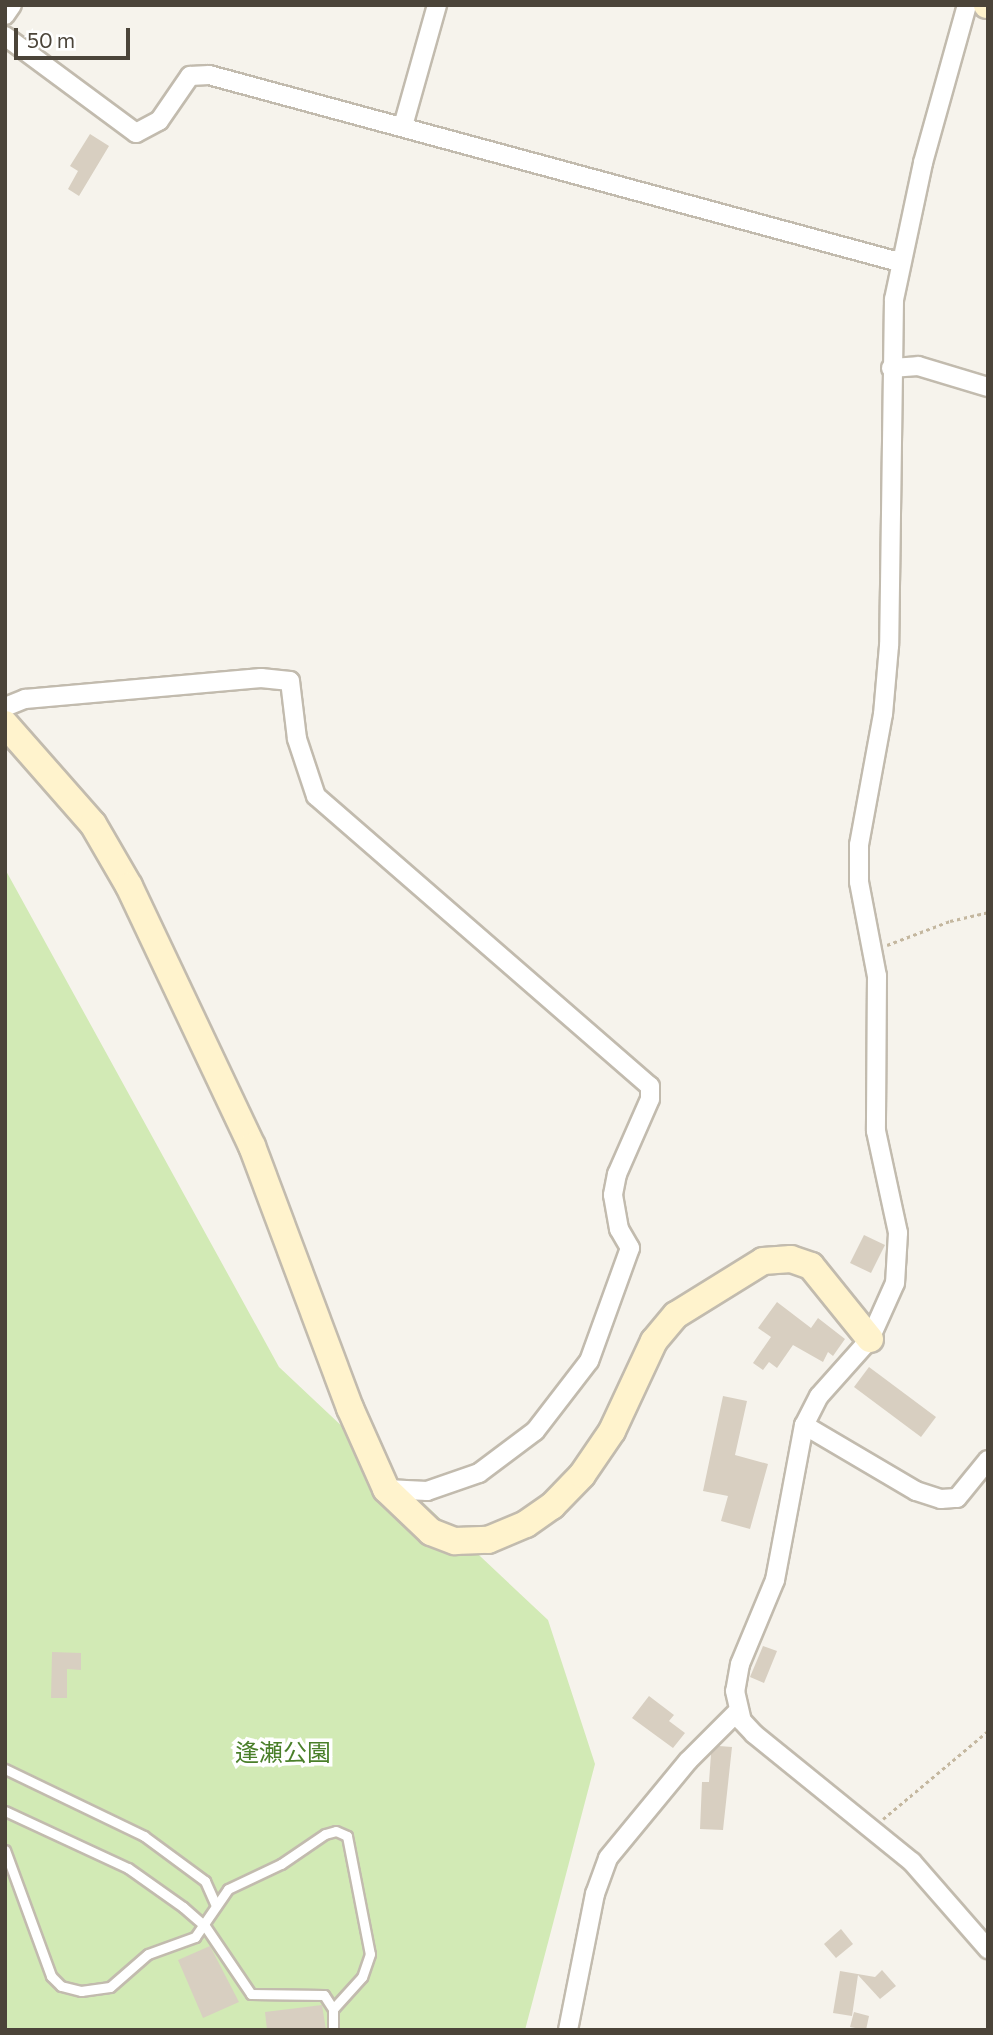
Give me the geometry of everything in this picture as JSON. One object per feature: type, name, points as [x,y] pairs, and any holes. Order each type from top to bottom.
[{"type":"street","points":[[5,15],[12,5]]},
{"type":"street","points":[[403,126],[438,5]]},
{"type":"street","points":[[967,5],[898,262],[891,368],[889,646],[859,860],[873,946],[876,1131],[898,1233],[895,1283],[870,1339],[819,1396],[804,1425],[775,1580],[737,1674],[738,1711],[778,1756],[912,1862],[988,1949]]},
{"type":"street","points":[[5,36],[136,133],[159,121],[190,76],[198,74],[403,126],[898,262]]},
{"type":"street","points":[[891,368],[918,366],[988,387]]},
{"type":"street","points":[[5,706],[25,699],[261,678],[290,681],[297,738],[316,796],[650,1086],[650,1099],[617,1174],[613,1195],[619,1229],[630,1248],[589,1361],[535,1431],[479,1473],[427,1491],[386,1489]]},
{"type":"street","points":[[5,724],[93,824],[129,887],[252,1146],[350,1408],[386,1489],[431,1532],[455,1541],[488,1539],[526,1524],[582,1475],[612,1431],[654,1341],[676,1315],[763,1261],[791,1259],[811,1266],[870,1339]]},
{"type":"street","points":[[804,1425],[916,1491],[941,1499],[957,1498],[988,1460]]},
{"type":"street","points":[[568,2030],[595,1894],[608,1858],[688,1761],[738,1711]]},
{"type":"lane","points":[[5,1769],[144,1836],[205,1881],[216,1906]]},
{"type":"lane","points":[[5,1811],[128,1868],[205,1926],[244,1990],[261,1995],[316,1992],[333,2009]]},
{"type":"lane","points":[[5,1850],[24,1892],[40,1954],[61,1986],[81,1991],[110,1987],[148,1954],[182,1944],[205,1926],[228,1889],[281,1864],[325,1834],[336,1831],[347,1836],[370,1954],[362,1977],[333,2009],[333,2030]]},
{"type":"path","points":[[873,946],[891,945],[950,921],[988,912]]},
{"type":"path","points":[[870,1830],[988,1731]]},
{"type":"green space","name":"逢瀬公園","points":[[5,869],[279,1367],[548,1620],[595,1764],[525,2030],[5,2030]]},
{"type":"building","points":[[90,134],[109,146],[79,196],[68,189],[78,171],[70,166]]},
{"type":"building","points":[[864,1235],[885,1245],[871,1273],[850,1263]]},
{"type":"building","points":[[777,1302],[811,1328],[818,1318],[845,1339],[833,1356],[828,1352],[823,1362],[793,1345],[777,1368],[769,1362],[763,1370],[753,1363],[771,1337],[758,1328]]},
{"type":"building","points":[[869,1367],[936,1417],[921,1437],[854,1387]]},
{"type":"building","points":[[723,1396],[747,1401],[735,1455],[768,1464],[750,1529],[721,1521],[728,1496],[703,1491]]},
{"type":"building","points":[[763,1646],[777,1651],[764,1683],[750,1677]]},
{"type":"building","points":[[52,1652],[81,1653],[81,1670],[67,1669],[67,1698],[51,1698]]},
{"type":"building","points":[[649,1696],[674,1715],[669,1721],[685,1733],[673,1748],[632,1718]]},
{"type":"building","points":[[719,1746],[732,1747],[723,1830],[700,1829],[702,1782],[709,1782],[711,1754]]},
{"type":"building","points":[[841,1929],[853,1944],[836,1958],[824,1944]]},
{"type":"building","points":[[210,1946],[239,2002],[203,2018],[178,1960]]},
{"type":"building","points":[[882,1970],[896,1986],[880,1999],[858,1975],[852,2016],[833,2013],[840,1971],[875,1977]]},
{"type":"building","points":[[322,2005],[326,2030],[267,2030],[265,2012]]},
{"type":"building","points":[[854,2012],[869,2016],[866,2030],[850,2027]]}]
